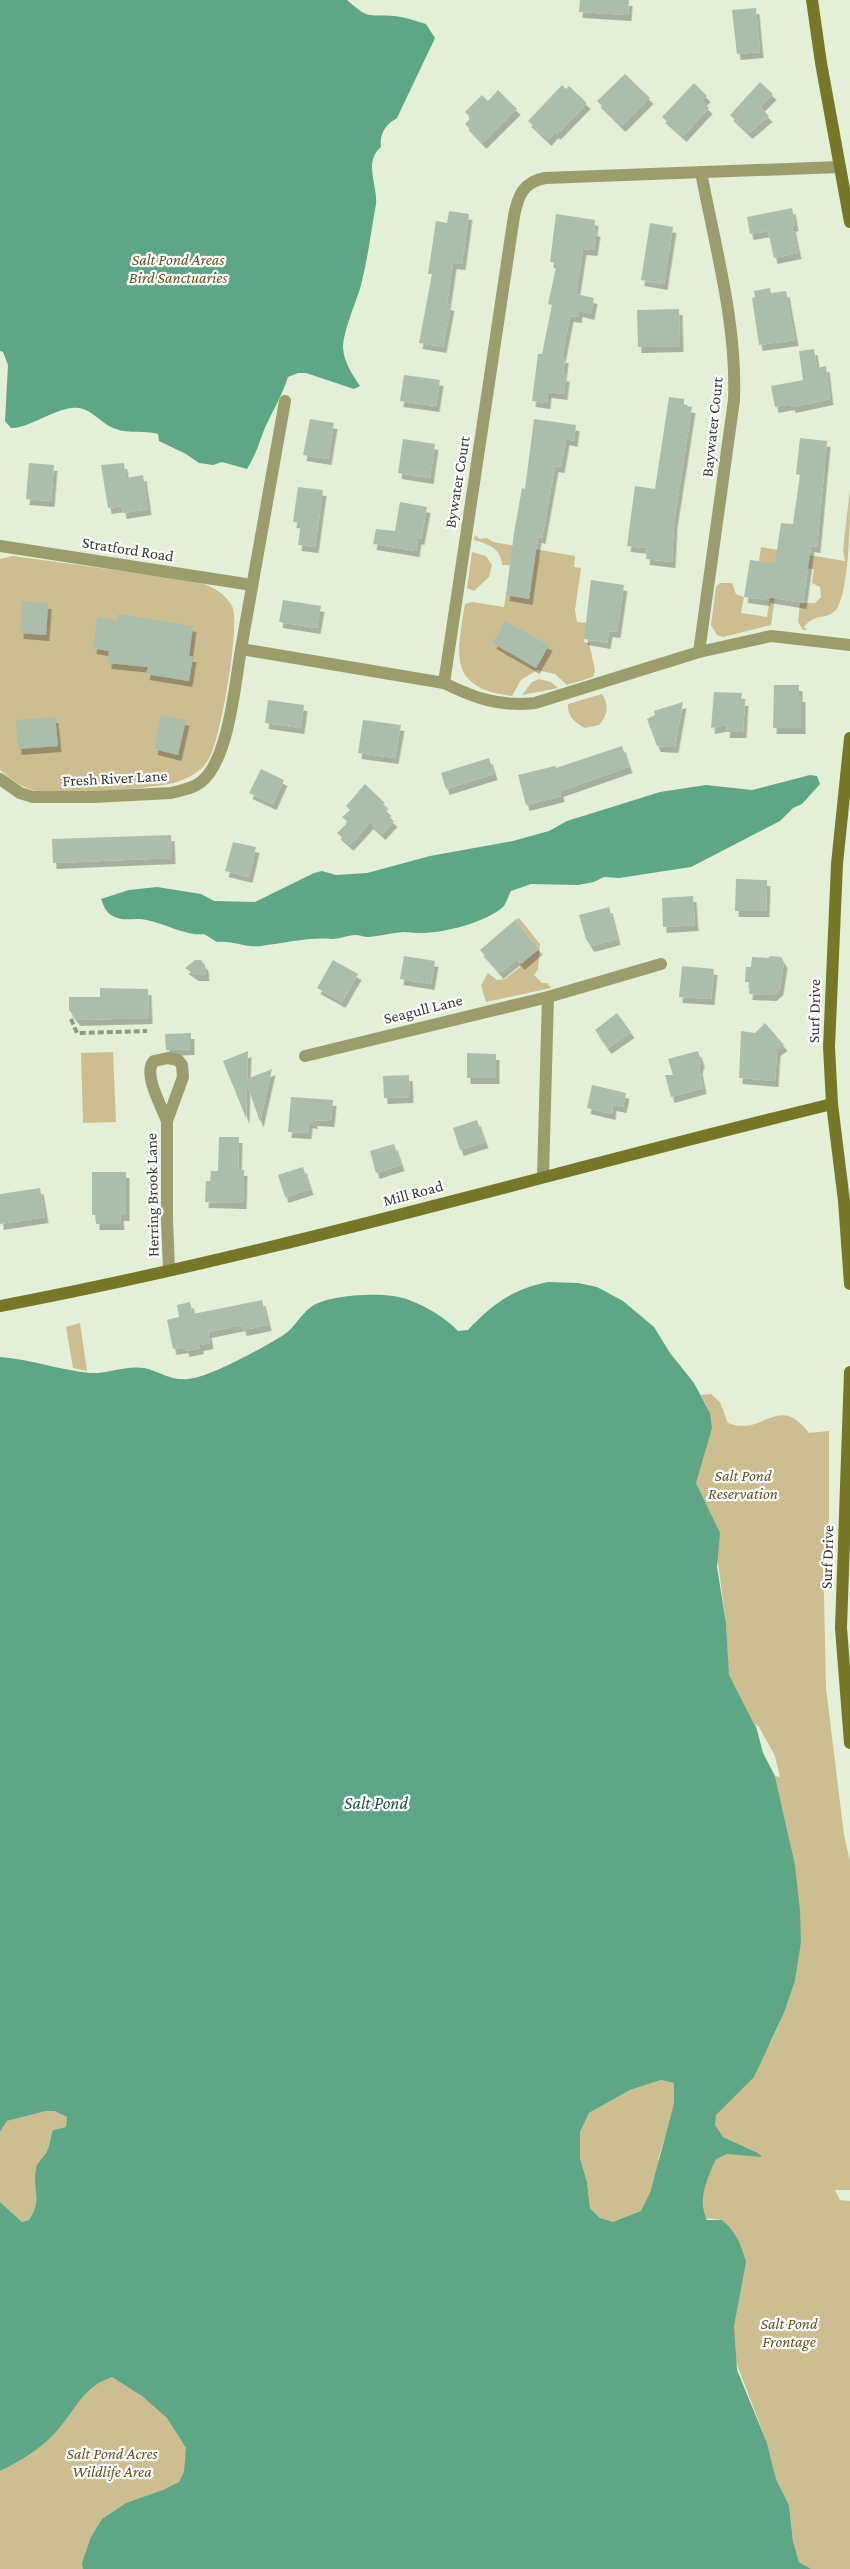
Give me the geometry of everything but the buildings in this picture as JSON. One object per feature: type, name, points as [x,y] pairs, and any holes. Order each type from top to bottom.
[{"type":"main road","points":[[812,0],[850,222]]},
{"type":"main road","name":"Surf Drive","points":[[850,738],[832,937],[830,1037],[832,1104],[844,1200],[850,1284]]},
{"type":"main road","name":"Mill Road","points":[[0,1306],[311,1236],[832,1104]]},
{"type":"main road","name":"Surf Drive","points":[[850,1372],[841,1628],[850,1743]]},
{"type":"street","name":"Bywater Court","points":[[444,683],[514,216],[521,192],[529,182],[545,178],[839,167]]},
{"type":"street","name":"Baywater Court","points":[[699,652],[735,379],[729,318],[701,171]]},
{"type":"street","name":"Fresh River Lane","points":[[0,779],[20,793],[47,798],[171,793],[189,789],[201,783],[215,765],[222,749],[285,401]]},
{"type":"street","name":"Stratford Road","points":[[0,546],[252,585]]},
{"type":"street","points":[[241,649],[444,683],[477,699],[506,705],[521,705],[699,652],[771,636],[850,645]]},
{"type":"street","name":"Seagull Lane","points":[[305,1056],[548,997],[661,964]]},
{"type":"street","points":[[543,1176],[548,997]]},
{"type":"street","name":"Herring Brook Lane","points":[[167,1120],[149,1071],[154,1061],[168,1058],[178,1060],[182,1065],[183,1077],[167,1120],[169,1269]]},
{"type":"path","points":[[71,1019],[77,1033],[147,1031]]},
{"type":"green space","points":[[850,489],[847,570],[841,600],[836,610],[808,622],[804,627],[807,630],[803,630],[798,622],[800,603],[815,603],[821,597],[820,587],[812,583],[814,569],[759,561],[761,547],[845,561],[843,550]]},
{"type":"green space","points":[[475,535],[480,539],[487,538],[493,542],[575,556],[574,567],[581,568],[575,610],[577,622],[587,623],[584,642],[589,643],[595,670],[593,677],[567,685],[555,674],[537,670],[521,680],[512,696],[491,692],[466,677],[459,653],[465,604],[472,602],[504,607],[506,595],[529,598],[510,565],[502,565],[499,554],[489,545],[474,540]]},
{"type":"green space","points":[[472,552],[486,556],[492,565],[489,577],[474,591],[467,588]]},
{"type":"green space","points":[[13,556],[195,581],[211,587],[225,597],[232,606],[234,616],[229,679],[215,743],[209,758],[201,769],[183,780],[166,785],[84,792],[31,790],[0,770],[0,559]]},
{"type":"green space","points":[[720,583],[732,583],[736,594],[744,597],[741,613],[767,617],[770,598],[775,598],[771,625],[723,637],[717,635],[711,625],[716,587]]},
{"type":"green space","points":[[539,679],[551,682],[558,688],[522,695],[532,682]]},
{"type":"green space","points":[[602,694],[606,702],[606,710],[599,725],[585,728],[572,719],[568,704]]},
{"type":"green space","points":[[519,918],[540,944],[538,969],[534,975],[551,988],[486,1002],[481,985],[488,973],[497,980],[505,979],[520,967],[520,963],[539,949],[515,920]]},
{"type":"green space","points":[[113,1052],[116,1122],[83,1123],[81,1053]]},
{"type":"green space","points":[[80,1323],[87,1371],[73,1368],[66,1327]]},
{"type":"green space","points":[[711,1394],[720,1402],[728,1423],[741,1426],[751,1425],[770,1418],[788,1416],[798,1421],[809,1433],[829,1431],[829,1520],[824,1595],[826,1688],[844,1835],[850,1861],[850,2190],[835,2190],[840,2200],[850,2201],[850,2569],[806,2569],[806,2566],[799,2562],[793,2541],[789,2505],[776,2479],[767,2443],[730,2351],[722,2220],[641,2211],[613,2223],[600,2218],[590,2208],[587,2182],[580,2158],[580,2132],[589,2113],[630,2090],[661,2080],[674,2083],[675,2104],[658,2160],[725,2152],[758,2153],[723,2137],[701,2131],[771,2042],[795,1981],[801,1943],[789,1838],[775,1776],[780,1777],[775,1756],[759,1727],[756,1724],[757,1730],[729,1684],[726,1623],[718,1563],[688,1480],[710,1413],[701,1395]]},
{"type":"green space","points":[[54,2111],[67,2117],[67,2127],[53,2130],[47,2151],[38,2165],[36,2206],[29,2220],[22,2222],[0,2202],[0,2132],[7,2121]]},
{"type":"green space","name":"Salt Pond Acres Wildlife Area","points":[[112,2376],[144,2397],[175,2427],[186,2448],[191,2476],[86,2569],[0,2569],[0,2471],[38,2449],[57,2431],[94,2386]]},
{"type":"water","name":"Salt Pond Areas Bird Sanctuaries","points":[[0,0],[347,0],[369,15],[398,17],[426,24],[435,38],[397,118],[384,130],[381,147],[373,160],[372,174],[376,204],[368,255],[359,292],[347,325],[343,348],[351,372],[360,386],[354,389],[306,373],[288,377],[247,469],[222,462],[213,465],[199,463],[159,441],[158,434],[110,427],[84,409],[64,409],[17,428],[11,428],[5,421],[8,365],[3,352],[0,351]]},
{"type":"water","points":[[810,775],[817,776],[820,784],[802,804],[793,808],[780,821],[691,867],[619,878],[604,877],[594,882],[578,885],[531,884],[511,891],[506,904],[495,913],[474,923],[438,932],[404,932],[368,937],[352,935],[335,939],[250,946],[217,942],[204,934],[189,933],[147,920],[118,918],[107,912],[101,899],[129,890],[157,887],[201,894],[214,901],[255,902],[314,873],[322,871],[336,875],[367,873],[430,856],[513,841],[549,831],[567,821],[660,792],[706,785],[752,790]]},
{"type":"water","name":"Salt Pond","points":[[548,1282],[578,1283],[597,1287],[623,1301],[654,1327],[670,1353],[694,1383],[710,1413],[712,1428],[696,1483],[720,1533],[717,1567],[726,1623],[729,1675],[757,1730],[763,1753],[775,1776],[795,1865],[801,1943],[795,1981],[784,2013],[754,2077],[716,2115],[715,2125],[723,2137],[762,2157],[727,2154],[716,2159],[707,2182],[703,2205],[707,2220],[722,2220],[731,2229],[746,2262],[734,2326],[737,2370],[767,2443],[776,2479],[789,2505],[793,2541],[799,2562],[811,2569],[83,2569],[82,2563],[91,2537],[102,2519],[126,2503],[179,2482],[184,2472],[186,2448],[167,2418],[142,2396],[112,2377],[102,2381],[87,2393],[57,2431],[38,2449],[0,2471],[0,2202],[22,2222],[29,2220],[36,2200],[37,2167],[47,2151],[53,2130],[66,2127],[67,2117],[54,2111],[46,2111],[7,2121],[0,2132],[0,1357],[90,1373],[144,1368],[171,1377],[188,1379],[209,1374],[262,1348],[286,1333],[311,1307],[331,1299],[359,1295],[399,1297],[435,1313],[458,1331],[468,1330],[504,1299],[535,1285]],"holes":[[[661,2080],[674,2083],[674,2104],[650,2193],[641,2211],[613,2222],[600,2218],[590,2208],[587,2182],[580,2158],[580,2132],[589,2113],[630,2090]]]},
{"type":"park label","name":"Salt Pond Reservation","points":[[743,1484]]},
{"type":"park label","name":"Salt Pond Frontage","points":[[789,2332]]}]
